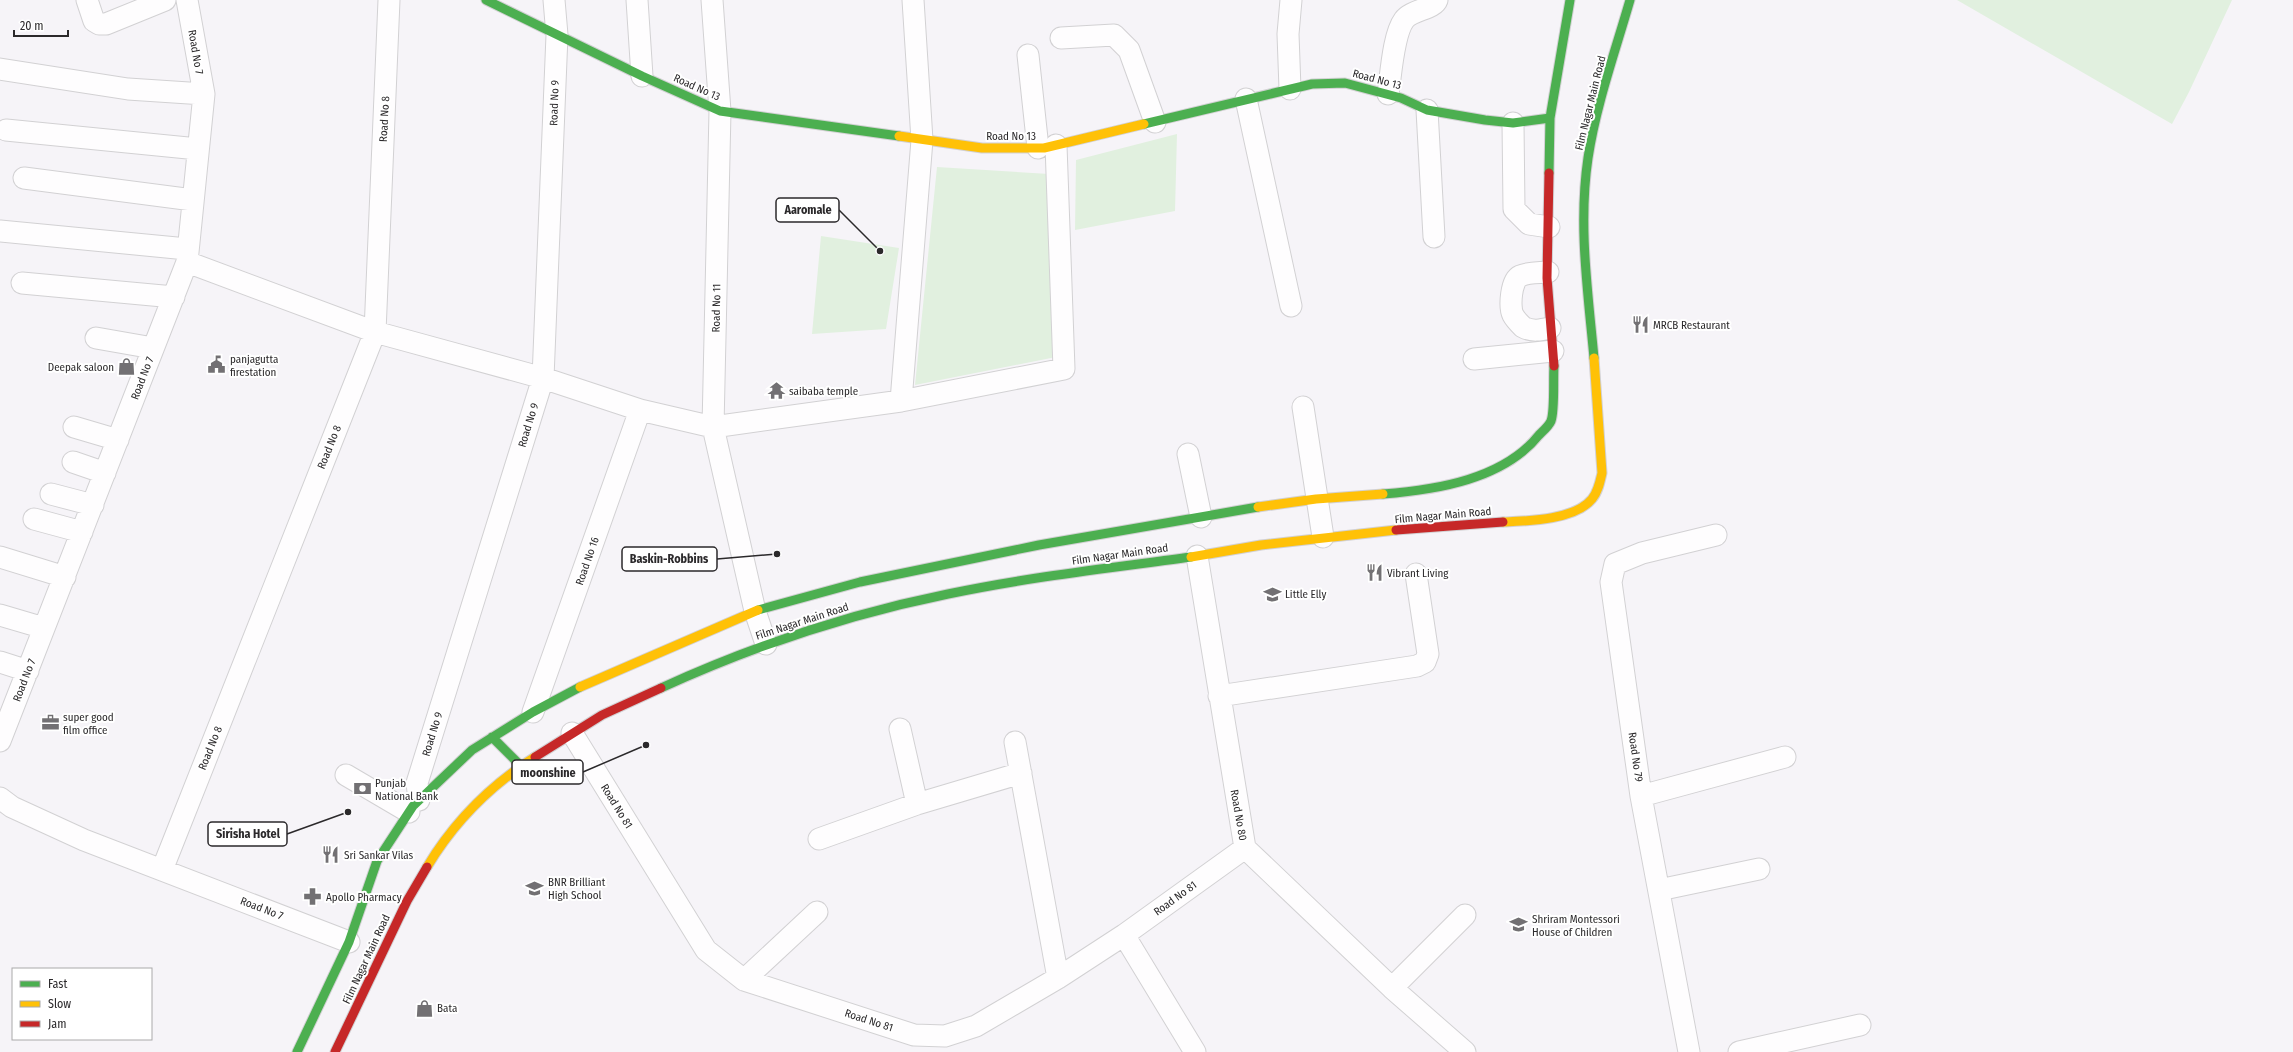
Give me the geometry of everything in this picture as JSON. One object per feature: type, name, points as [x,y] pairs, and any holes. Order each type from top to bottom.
[{"type":"main road","name":"Road No 13","points":[[486,0],[642,76],[720,111],[982,148],[1047,146],[1155,122],[1312,84],[1345,83],[1388,94],[1427,110],[1485,120],[1513,123],[1550,118]]},
{"type":"main road","name":"Film Nagar Main Road","points":[[297,1052],[349,942],[377,861],[414,806],[472,750],[533,712],[591,681],[755,611],[860,582],[1039,544],[1201,517],[1316,499],[1414,492],[1470,479],[1511,461],[1529,448],[1551,421],[1553,352],[1550,328],[1548,272],[1550,118],[1570,0]]},
{"type":"main road","name":"Film Nagar Main Road","points":[[335,1052],[407,901],[438,848],[470,809],[521,766],[572,733],[602,716],[677,681],[766,644],[866,614],[948,594],[1036,578],[1323,537],[1429,526],[1524,521],[1562,515],[1580,508],[1592,499],[1599,486],[1602,473],[1602,450],[1583,228],[1585,188],[1588,158],[1598,113],[1630,0]]},
{"type":"main road","points":[[492,737],[521,766]]},
{"type":"street","points":[[87,0],[94,21],[99,24],[106,24],[165,0]]},
{"type":"street","name":"Road No 7","points":[[0,741],[6,709],[28,671],[174,297],[187,256],[204,94],[187,0]]},
{"type":"street","name":"Road No 8","points":[[162,870],[375,332],[389,0]]},
{"type":"street","name":"Road No 9","points":[[414,806],[417,783],[542,378],[557,35],[554,0]]},
{"type":"street","points":[[637,0],[642,76]]},
{"type":"street","name":"Road No 11","points":[[712,0],[720,111],[713,428],[755,611],[766,644]]},
{"type":"street","points":[[901,401],[922,140],[913,0]]},
{"type":"street","points":[[1290,89],[1288,34],[1292,0]]},
{"type":"street","points":[[1388,94],[1397,39],[1403,21],[1413,13],[1434,6],[1437,0]]},
{"type":"street","points":[[1061,38],[1114,35],[1129,50],[1155,122]]},
{"type":"street","points":[[0,231],[187,256],[375,332],[542,378],[640,410],[713,428],[901,401],[1064,369],[1047,146],[1028,55]]},
{"type":"street","points":[[0,69],[128,89],[204,94]]},
{"type":"street","points":[[1246,99],[1291,306]]},
{"type":"street","points":[[1427,110],[1434,237]]},
{"type":"street","points":[[1513,123],[1514,209],[1529,224],[1549,227]]},
{"type":"street","points":[[6,130],[198,149]]},
{"type":"street","points":[[24,178],[193,200]]},
{"type":"street","points":[[1548,272],[1520,276],[1515,280],[1512,286],[1512,315],[1524,327],[1537,331],[1550,328]]},
{"type":"street","points":[[22,283],[174,297]]},
{"type":"street","points":[[96,338],[154,348]]},
{"type":"street","points":[[1474,358],[1553,352]]},
{"type":"street","points":[[1303,408],[1323,537]]},
{"type":"street","name":"Road No 16","points":[[533,712],[640,410]]},
{"type":"street","points":[[74,427],[118,440]]},
{"type":"street","points":[[1188,454],[1201,517]]},
{"type":"street","points":[[73,462],[105,473]]},
{"type":"street","points":[[51,494],[93,505]]},
{"type":"street","points":[[34,519],[82,532]]},
{"type":"street","name":"Road No 79","points":[[1690,1052],[1642,796],[1611,582],[1615,564],[1642,553],[1716,535]]},
{"type":"street","name":"Road No 80","points":[[1197,556],[1245,848],[1392,988],[1465,1052]]},
{"type":"street","points":[[0,557],[65,577]]},
{"type":"street","points":[[1219,696],[1417,666],[1425,662],[1428,654],[1416,574]]},
{"type":"street","points":[[0,615],[44,628]]},
{"type":"street","points":[[0,662],[28,671]]},
{"type":"street","points":[[900,729],[917,804]]},
{"type":"street","name":"Road No 81","points":[[572,733],[706,950],[744,980],[914,1035],[945,1036],[976,1026],[1058,978],[1124,935],[1245,848]]},
{"type":"street","points":[[1015,742],[1058,978]]},
{"type":"street","points":[[1642,796],[1785,757]]},
{"type":"street","points":[[819,839],[917,804],[1021,773]]},
{"type":"street","points":[[346,775],[414,806]]},
{"type":"street","name":"Road No 7","points":[[0,798],[12,806],[84,840],[349,942]]},
{"type":"street","points":[[1659,890],[1759,869]]},
{"type":"street","points":[[744,980],[817,912]]},
{"type":"street","points":[[1392,988],[1464,916]]},
{"type":"street","points":[[1124,935],[1195,1052]]},
{"type":"street","points":[[1739,1052],[1860,1025]]},
{"type":"green space","points":[[1957,0],[2232,0],[2189,92],[2172,124]]},
{"type":"green space","points":[[1177,134],[1175,211],[1075,230],[1076,160]]},
{"type":"green space","points":[[937,167],[1049,174],[1061,356],[915,385]]},
{"type":"green space","points":[[821,236],[899,248],[886,329],[812,334]]},
{"type":"traffic: fast","points":[[486,0],[642,76],[720,111],[899,136]]},
{"type":"traffic: fast","points":[[1549,173],[1550,118],[1570,0]]},
{"type":"traffic: fast","points":[[1594,358],[1585,258],[1585,183],[1591,138],[1606,79],[1630,0]]},
{"type":"traffic: fast","points":[[1144,124],[1312,84],[1345,83],[1401,98],[1427,110],[1485,120],[1513,123],[1550,118]]},
{"type":"traffic: fast","points":[[1383,494],[1425,489],[1468,480],[1507,462],[1524,450],[1549,425],[1551,421],[1554,366]]},
{"type":"traffic: fast","points":[[758,610],[860,582],[1039,545],[1258,507]]},
{"type":"traffic: fast","points":[[661,688],[731,658],[766,645],[838,621],[874,611],[978,588],[1070,573],[1191,557]]},
{"type":"traffic: fast","points":[[297,1052],[349,942],[377,861],[413,806],[472,750],[533,712],[580,687]]},
{"type":"traffic: fast","points":[[492,737],[521,766]]},
{"type":"traffic: slow","points":[[899,136],[982,148],[1044,148],[1144,124]]},
{"type":"traffic: slow","points":[[1503,522],[1538,520],[1563,515],[1584,506],[1596,493],[1602,473],[1594,358]]},
{"type":"traffic: slow","points":[[1258,507],[1316,499],[1383,494]]},
{"type":"traffic: slow","points":[[1191,557],[1261,545],[1396,530]]},
{"type":"traffic: slow","points":[[580,687],[758,610]]},
{"type":"traffic: slow","points":[[427,867],[461,820],[503,780],[535,757]]},
{"type":"traffic: jam","points":[[1549,173],[1547,278],[1554,366]]},
{"type":"traffic: jam","points":[[1396,530],[1503,522]]},
{"type":"traffic: jam","points":[[535,757],[602,715],[661,688]]},
{"type":"traffic: jam","points":[[335,1052],[407,901],[427,867]]},
{"type":"place","name":"Aaromale","points":[[880,251]]},
{"type":"place","name":"MRCB Restaurant","points":[[1640,325]]},
{"type":"place","name":"panjagutta firestation","points":[[217,365]]},
{"type":"place","name":"Deepak saloon","points":[[127,367]]},
{"type":"place","name":"saibaba temple","points":[[776,391]]},
{"type":"place","name":"Baskin-Robbins","points":[[777,554]]},
{"type":"place","name":"Vibrant Living","points":[[1374,573]]},
{"type":"place","name":"Little Elly","points":[[1272,594]]},
{"type":"place","name":"super good film office","points":[[50,723]]},
{"type":"place","name":"moonshine","points":[[646,745]]},
{"type":"place","name":"Punjab National Bank","points":[[362,789]]},
{"type":"place","name":"Sirisha Hotel","points":[[348,812]]},
{"type":"place","name":"Sri Sankar Vilas","points":[[331,855]]},
{"type":"place","name":"BNR Brilliant High School","points":[[535,888]]},
{"type":"place","name":"Apollo Pharmacy","points":[[313,897]]},
{"type":"place","name":"Shriram Montessori House of Children","points":[[1519,925]]},
{"type":"place","name":"Bata","points":[[424,1008]]}]
